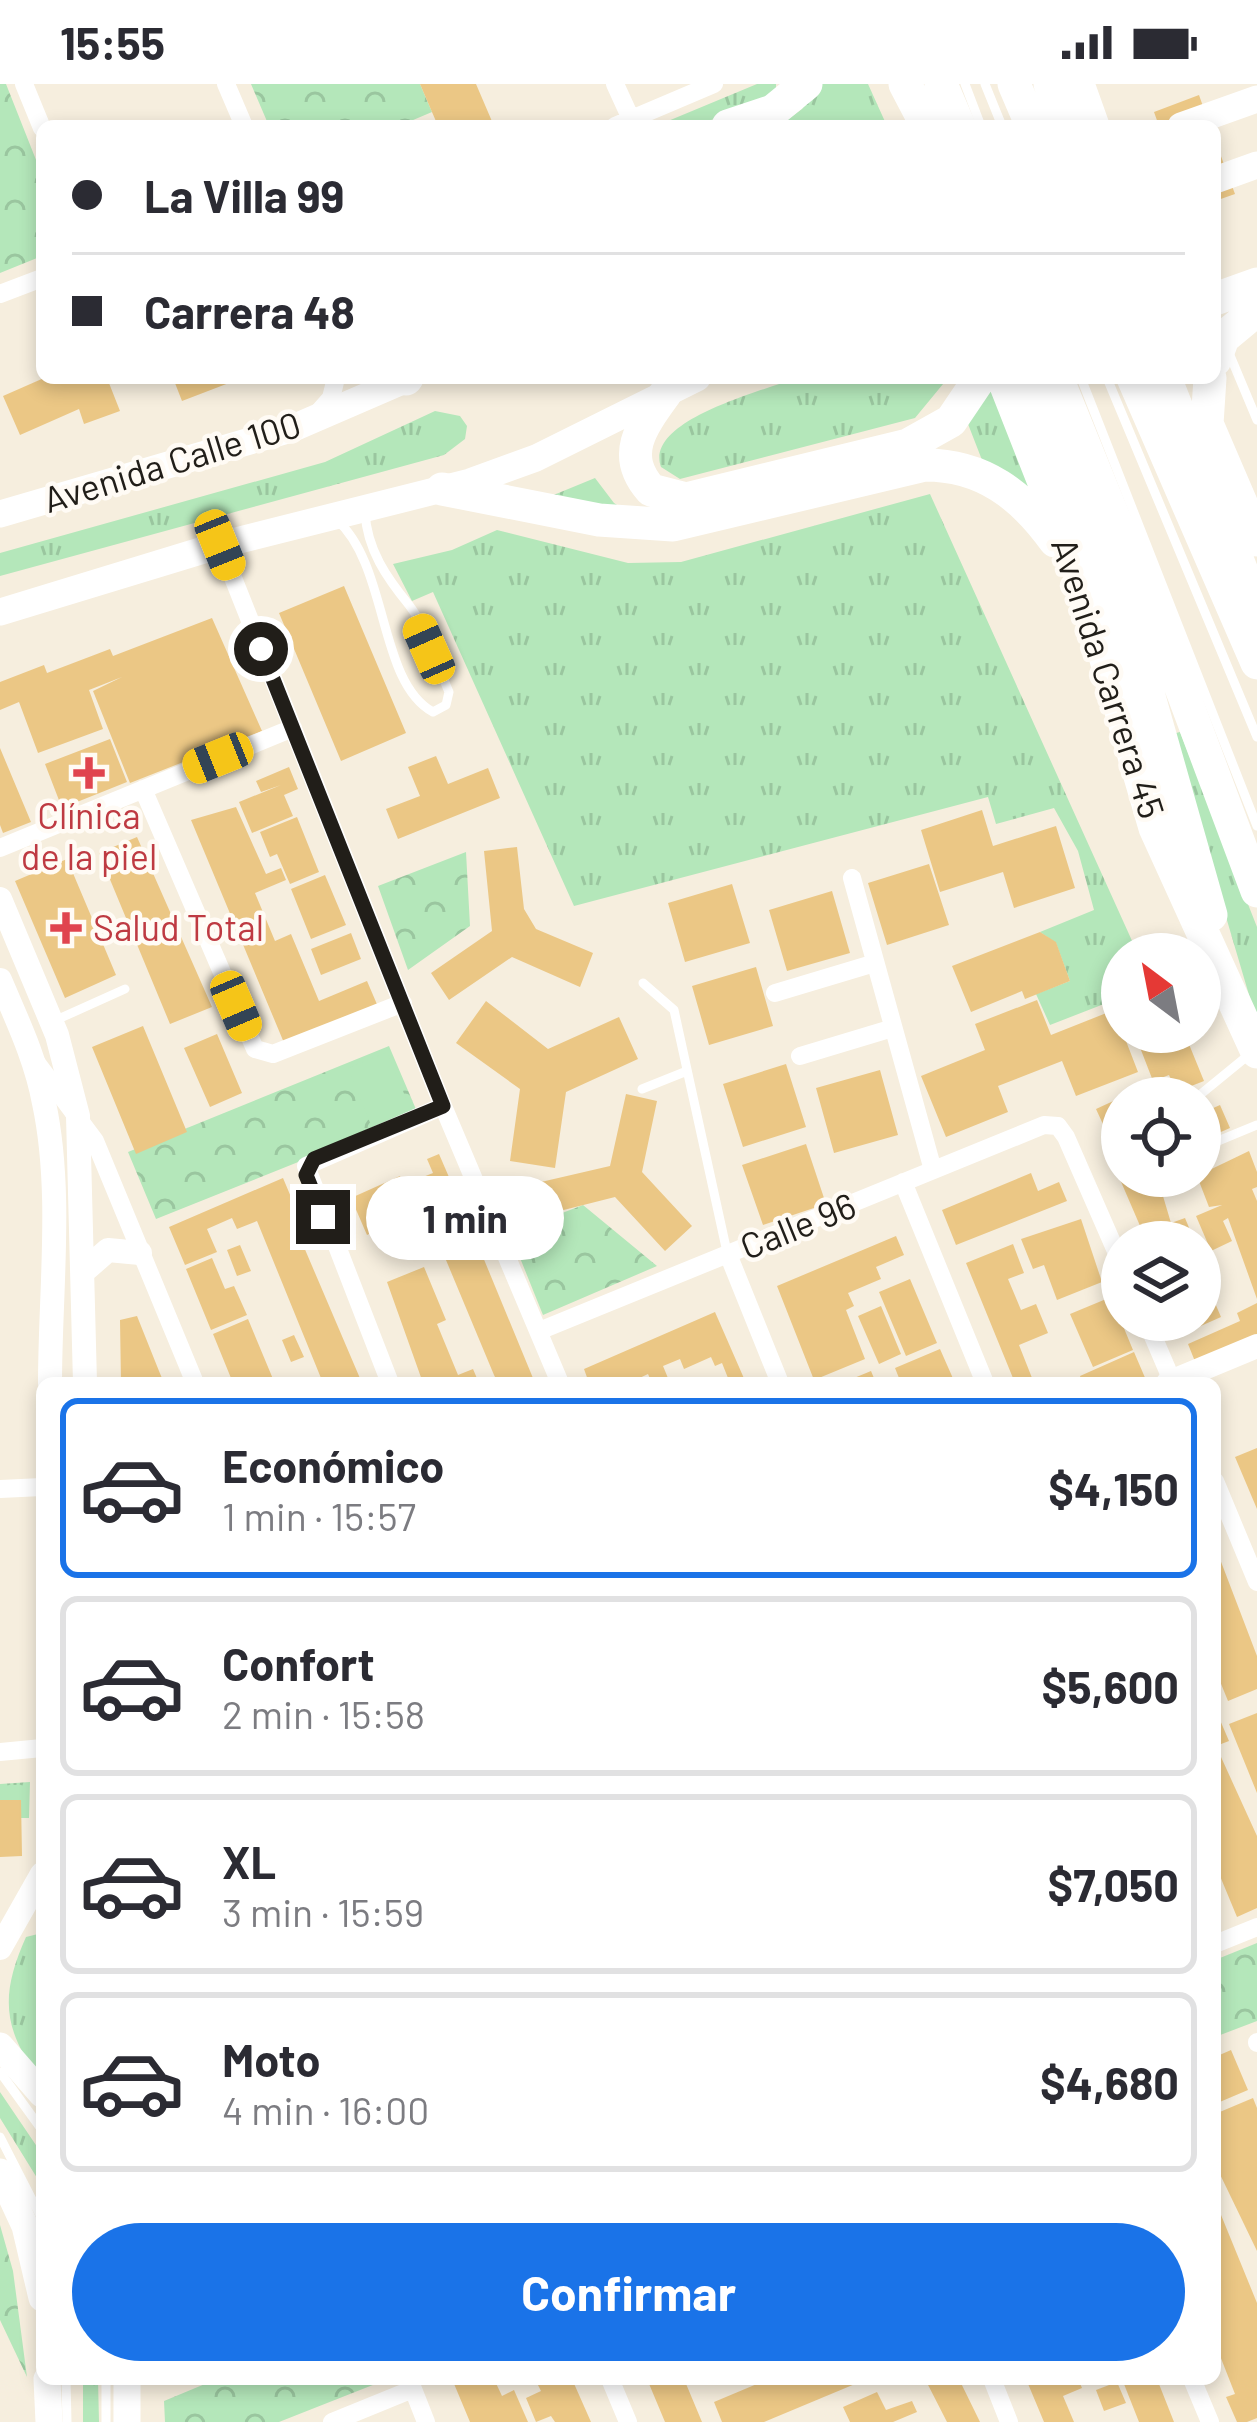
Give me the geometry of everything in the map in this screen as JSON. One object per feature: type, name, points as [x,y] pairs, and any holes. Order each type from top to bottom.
[{"type":"highway","points":[[746,120],[773,111],[806,84]]},
{"type":"highway","points":[[884,84],[901,120]]},
{"type":"highway","points":[[904,84],[924,120]]},
{"type":"highway","points":[[941,84],[956,120]]},
{"type":"highway","points":[[1014,84],[1029,120]]},
{"type":"highway","points":[[1050,84],[1064,120]]},
{"type":"highway","points":[[1078,84],[1093,120]]},
{"type":"highway","points":[[1098,120],[1108,84]]},
{"type":"highway","points":[[1221,297],[1257,284]]},
{"type":"highway","points":[[1221,347],[1257,310]]},
{"type":"highway","points":[[665,394],[635,442],[633,463],[651,490],[686,500],[908,445],[951,421],[976,384]]},
{"type":"highway","name":"Avenida Carrera 45","points":[[1005,384],[1084,584],[1155,828],[1257,1051]]},
{"type":"highway","name":"Avenida Carrera 45","points":[[1030,384],[1153,697],[1224,973]]},
{"type":"highway","name":"Avenida Carrera 45","points":[[1060,384],[1118,524],[1257,891]]},
{"type":"highway","points":[[1136,384],[1257,663]]},
{"type":"highway","points":[[1167,384],[1257,609]]},
{"type":"highway","points":[[1191,384],[1257,540]]},
{"type":"highway","points":[[1207,424],[1210,384]]},
{"type":"highway","points":[[442,489],[599,520],[673,525],[925,465],[952,465],[995,481],[1036,514],[1084,584]]},
{"type":"main road","points":[[1197,120],[1257,98]]},
{"type":"main road","points":[[1221,178],[1257,164]]},
{"type":"main road","name":"Avenida Calle 100","points":[[0,514],[311,421],[394,384]]},
{"type":"main road","points":[[0,612],[220,545],[442,489],[536,458],[685,384]]},
{"type":"main road","points":[[0,2046],[36,2086]]},
{"type":"main road","points":[[0,2172],[25,2226],[36,2273]]},
{"type":"main road","points":[[47,2385],[49,2422]]},
{"type":"main road","points":[[127,2385],[127,2422]]},
{"type":"street","points":[[24,84],[39,120]]},
{"type":"street","points":[[226,84],[241,120]]},
{"type":"street","points":[[615,84],[622,120]]},
{"type":"street","points":[[630,120],[714,84]]},
{"type":"street","points":[[0,294],[36,280]]},
{"type":"street","points":[[311,421],[331,398],[334,384]]},
{"type":"street","points":[[220,545],[443,1106],[557,1377]]},
{"type":"street","points":[[0,848],[293,728]]},
{"type":"street","points":[[143,789],[255,1049],[273,1054],[403,1003]]},
{"type":"street","points":[[852,878],[933,1170]]},
{"type":"street","points":[[0,898],[51,1022],[78,1116],[85,1377]]},
{"type":"street","points":[[775,992],[875,963]]},
{"type":"street","points":[[0,980],[5,1008],[33,1059],[95,1141],[192,1377]]},
{"type":"street","points":[[800,1056],[893,1028]]},
{"type":"street","points":[[33,1059],[51,1155],[50,1377]]},
{"type":"street","points":[[388,1377],[306,1166],[443,1106]]},
{"type":"street","name":"Calle 96","points":[[538,1331],[1044,1125],[1058,1126],[1102,1221]]},
{"type":"street","points":[[903,1182],[983,1377]]},
{"type":"street","points":[[84,1270],[108,1250],[140,1253]]},
{"type":"street","points":[[728,1254],[778,1377]]},
{"type":"street","points":[[1154,1341],[1169,1377]]},
{"type":"street","points":[[1183,1377],[1257,1346]]},
{"type":"street","points":[[1221,1378],[1257,1362]]},
{"type":"street","points":[[0,1489],[36,1486]]},
{"type":"street","points":[[1221,1495],[1257,1582]]},
{"type":"street","points":[[0,1752],[36,1749]]},
{"type":"street","points":[[4,1942],[36,1885]]},
{"type":"street","points":[[1221,1942],[1257,1927]]},
{"type":"street","points":[[4,1942],[36,1930]]},
{"type":"street","points":[[613,2385],[628,2422]]},
{"type":"street","points":[[994,2385],[1009,2422]]},
{"type":"street","points":[[1195,2385],[1210,2422]]},
{"type":"street","points":[[332,2422],[413,2389],[427,2422]]},
{"type":"lane","points":[[964,84],[979,120]]},
{"type":"lane","points":[[985,84],[1000,120]]},
{"type":"lane","points":[[1221,353],[1257,420]]},
{"type":"lane","points":[[1083,384],[1257,826]]},
{"type":"lane","points":[[1110,384],[1257,737]]},
{"type":"lane","points":[[333,517],[359,545],[380,597],[379,619],[419,704],[433,712],[446,705],[449,692],[410,606],[392,590],[368,535],[365,508]]},
{"type":"lane","points":[[643,983],[674,1010],[728,1254]]},
{"type":"lane","points":[[51,1022],[124,989]]},
{"type":"lane","points":[[1221,1079],[1257,1051]]},
{"type":"lane","points":[[642,1089],[687,1071]]},
{"type":"lane","points":[[1221,1141],[1257,1125]]},
{"type":"lane","points":[[0,2072],[36,2122]]},
{"type":"lane","points":[[0,2137],[36,2206]]},
{"type":"lane","points":[[66,2385],[67,2422]]},
{"type":"lane","points":[[106,2385],[106,2422]]},
{"type":"green space","points":[[0,84],[6,84],[36,160],[36,258],[0,273]]},
{"type":"green space","points":[[251,84],[420,84],[432,112],[413,120],[266,120]]},
{"type":"green space","points":[[757,84],[776,84],[763,99],[719,118],[670,120]]},
{"type":"green space","points":[[820,84],[868,84],[884,120],[787,120]]},
{"type":"green space","points":[[778,384],[943,384],[915,418],[680,479],[661,467],[661,450],[670,435],[734,399]]},
{"type":"green space","points":[[992,384],[1034,494],[982,460],[968,424]]},
{"type":"green space","points":[[435,411],[460,416],[467,426],[465,439],[444,455],[0,576],[0,553],[325,462]]},
{"type":"green space","points":[[595,478],[614,503],[637,518],[539,501]]},
{"type":"green space","points":[[930,494],[1129,933],[1101,933],[1101,1005],[1050,1025],[1036,994],[1070,981],[1056,943],[1040,932],[1094,910],[1078,851],[1054,808],[996,824],[988,797],[574,906],[433,592],[412,601],[393,564],[452,550],[497,530],[628,563],[681,562]]},
{"type":"green space","points":[[1180,732],[1257,927],[1257,1022],[1172,734]]},
{"type":"green space","points":[[466,852],[470,926],[408,970],[378,886]]},
{"type":"green space","points":[[389,1046],[418,1114],[156,1219],[128,1152]]},
{"type":"green space","points":[[387,1052],[412,1113],[373,1130],[348,1068]]},
{"type":"green space","points":[[583,1205],[657,1266],[543,1315],[510,1233]]},
{"type":"green space","points":[[30,1782],[29,1818],[21,1818],[21,1800],[0,1800],[0,1784]]},
{"type":"green space","points":[[36,1934],[36,2073],[19,2045],[9,2012],[12,1977],[26,1937]]},
{"type":"green space","points":[[1257,1943],[1257,2021],[1221,2035],[1221,1958]]},
{"type":"green space","points":[[0,2092],[36,2145],[36,2176],[0,2118]]},
{"type":"green space","points":[[0,2225],[13,2271],[27,2377],[0,2320]]},
{"type":"green space","points":[[83,2385],[98,2385],[99,2422],[83,2422]]},
{"type":"green space","points":[[203,2385],[373,2385],[279,2422],[165,2422],[164,2401]]},
{"type":"building","points":[[420,84],[476,84],[491,120],[435,120]]},
{"type":"building","points":[[1199,95],[1208,120],[1157,120],[1154,112]]},
{"type":"building","points":[[1221,156],[1235,194],[1221,199]]},
{"type":"building","points":[[36,382],[109,384],[120,411],[84,424],[79,409],[20,435],[3,396]]},
{"type":"building","points":[[175,384],[226,384],[182,401]]},
{"type":"building","points":[[344,586],[406,733],[341,761],[279,613]]},
{"type":"building","points":[[212,618],[262,731],[130,783],[93,691],[122,677],[89,690],[103,729],[38,753],[19,702],[0,710],[0,682],[44,665],[47,673],[110,649],[113,656]]},
{"type":"building","points":[[110,739],[127,782],[62,808],[45,764]]},
{"type":"building","points":[[0,748],[31,822],[3,833],[0,825]]},
{"type":"building","points":[[436,756],[448,784],[488,768],[500,798],[398,839],[386,809],[420,796],[408,767]]},
{"type":"building","points":[[289,767],[298,789],[284,795],[293,816],[252,833],[239,802],[281,785],[261,792],[256,781]]},
{"type":"building","points":[[236,807],[266,874],[281,868],[286,880],[255,893],[275,941],[291,934],[319,1001],[367,981],[379,1009],[287,1050],[191,820]]},
{"type":"building","points":[[982,810],[993,846],[1056,826],[1075,888],[1014,908],[1003,872],[940,892],[921,830]]},
{"type":"building","points":[[297,817],[319,872],[290,884],[277,854],[270,857],[260,832]]},
{"type":"building","points":[[137,837],[212,1007],[170,1024],[99,853]]},
{"type":"building","points":[[517,847],[524,909],[536,929],[593,953],[580,987],[512,957],[449,1000],[431,973],[492,931],[484,851]]},
{"type":"building","name":"Salud Total","points":[[67,859],[116,975],[65,998],[15,881]]},
{"type":"building","points":[[929,864],[949,925],[887,945],[868,883]]},
{"type":"building","points":[[325,875],[346,925],[311,939],[291,889]]},
{"type":"building","points":[[732,884],[750,943],[685,962],[668,903]]},
{"type":"building","points":[[832,891],[850,953],[787,971],[769,910]]},
{"type":"building","points":[[1040,932],[1056,942],[1070,981],[1025,999],[1022,991],[971,1012],[952,966]]},
{"type":"building","points":[[351,933],[361,959],[321,975],[311,949]]},
{"type":"building","points":[[756,967],[773,1026],[709,1045],[692,986]]},
{"type":"building","points":[[1037,1000],[1051,1035],[1101,1015],[1101,1053],[1131,1053],[1138,1072],[1101,1077],[1101,1086],[1076,1096],[1062,1061],[998,1086],[1008,1112],[946,1137],[921,1076],[985,1050],[975,1024]]},
{"type":"building","points":[[486,1001],[548,1049],[619,1017],[638,1059],[566,1092],[555,1168],[510,1161],[520,1089],[456,1043]]},
{"type":"building","points":[[143,1026],[187,1132],[136,1154],[92,1047]]},
{"type":"building","points":[[217,1034],[242,1093],[210,1107],[184,1048]]},
{"type":"building","points":[[1142,1053],[1193,1053],[1202,1077],[1169,1075],[1151,1077]]},
{"type":"building","points":[[786,1064],[806,1127],[743,1147],[723,1084]]},
{"type":"building","points":[[880,1070],[898,1135],[834,1153],[816,1088]]},
{"type":"building","points":[[626,1094],[657,1101],[642,1172],[692,1226],[665,1251],[615,1197],[536,1217],[528,1185],[610,1166]]},
{"type":"building","points":[[1221,1107],[1230,1128],[1221,1132]]},
{"type":"building","points":[[806,1144],[826,1204],[763,1225],[742,1165]]},
{"type":"building","points":[[1249,1151],[1257,1172],[1257,1187],[1252,1189],[1257,1201],[1257,1299],[1228,1218],[1223,1221],[1232,1241],[1221,1246],[1221,1221],[1198,1221],[1196,1216],[1222,1205],[1209,1207],[1205,1197],[1221,1197],[1221,1164]]},
{"type":"building","points":[[439,1154],[533,1377],[494,1375],[413,1181],[433,1173],[427,1159]]},
{"type":"building","points":[[1031,1173],[1038,1191],[1059,1182],[1067,1201],[956,1245],[942,1210]]},
{"type":"building","points":[[400,1176],[416,1213],[367,1235],[351,1198]]},
{"type":"building","points":[[283,1178],[299,1216],[292,1219],[359,1377],[321,1377],[257,1221],[237,1229],[232,1218],[207,1229],[217,1252],[185,1265],[169,1227]]},
{"type":"building","points":[[1128,1197],[1163,1197],[1170,1221],[1138,1221]]},
{"type":"building","points":[[1081,1219],[1101,1282],[1057,1300],[1044,1265],[1033,1269],[1021,1239]]},
{"type":"building","points":[[896,1236],[904,1255],[876,1267],[881,1279],[848,1293],[854,1306],[846,1310],[865,1359],[821,1377],[813,1377],[777,1286]]},
{"type":"building","points":[[1013,1244],[1024,1273],[1008,1279],[1021,1310],[1036,1304],[1048,1333],[1019,1345],[1032,1377],[1013,1377],[966,1263]]},
{"type":"building","points":[[240,1245],[251,1271],[237,1276],[227,1250]]},
{"type":"building","points":[[212,1258],[225,1289],[234,1286],[247,1315],[211,1330],[186,1269]]},
{"type":"building","points":[[424,1267],[446,1320],[437,1324],[458,1375],[473,1369],[476,1377],[421,1377],[387,1282]]},
{"type":"building","points":[[910,1279],[937,1343],[906,1356],[879,1292]]},
{"type":"building","points":[[1101,1301],[1101,1341],[1129,1341],[1133,1350],[1093,1367],[1070,1314]]},
{"type":"building","points":[[1257,1303],[1257,1338],[1196,1364],[1188,1344],[1221,1341],[1221,1329],[1240,1321],[1237,1313]]},
{"type":"building","points":[[881,1306],[901,1354],[879,1364],[858,1316]]},
{"type":"building","points":[[715,1312],[743,1377],[728,1377],[722,1363],[715,1366],[711,1357],[684,1369],[680,1359],[663,1366],[668,1377],[587,1377],[584,1369]]},
{"type":"building","points":[[137,1316],[162,1377],[121,1377],[120,1320]]},
{"type":"building","points":[[248,1319],[272,1377],[231,1377],[213,1334]]},
{"type":"building","points":[[294,1335],[304,1357],[291,1362],[282,1340]]},
{"type":"building","points":[[940,1349],[952,1377],[899,1377],[895,1368]]},
{"type":"building","points":[[1134,1352],[1145,1377],[1080,1377]]},
{"type":"building","points":[[1257,1448],[1257,1509],[1235,1457]]},
{"type":"building","points":[[1221,1562],[1257,1656],[1257,1689],[1228,1701],[1221,1684]]},
{"type":"building","points":[[1257,1713],[1257,1793],[1229,1724]]},
{"type":"building","points":[[1221,1757],[1257,1836],[1257,1908],[1237,1917],[1221,1878]]},
{"type":"building","points":[[0,1800],[21,1800],[22,1856],[0,1857]]},
{"type":"building","points":[[1231,2050],[1248,2090],[1221,2101],[1221,2054]]},
{"type":"building","points":[[1253,2098],[1257,2108],[1257,2251],[1221,2176],[1221,2111]]},
{"type":"building","points":[[1221,2215],[1257,2303],[1257,2418],[1237,2422],[1226,2397],[1235,2394],[1221,2358]]},
{"type":"building","points":[[455,2385],[497,2385],[502,2396],[514,2390],[528,2422],[470,2422]]},
{"type":"building","points":[[538,2385],[575,2385],[591,2422],[555,2422],[551,2416],[536,2422],[526,2398],[541,2391]]},
{"type":"building","points":[[650,2385],[687,2385],[702,2422],[665,2422]]},
{"type":"building","points":[[755,2385],[853,2385],[764,2422],[722,2422],[714,2402]]},
{"type":"building","points":[[928,2385],[962,2385],[980,2422],[947,2422]]},
{"type":"building","points":[[1029,2385],[1081,2385],[1063,2396],[1074,2422],[1044,2422]]},
{"type":"building","points":[[1118,2385],[1126,2403],[1104,2411],[1096,2390]]},
{"type":"building","points":[[1124,2385],[1159,2385],[1174,2422],[1139,2422]]},
{"type":"building","points":[[877,2392],[886,2410],[912,2401],[917,2412],[893,2422],[850,2422],[843,2407]]},
{"type":"place","name":"Clínica de la piel","points":[[89,773]]},
{"type":"place","name":"Salud Total","points":[[66,928]]},
{"type":"route","points":[[261,649],[443,1106],[306,1166],[323,1217]]}]
